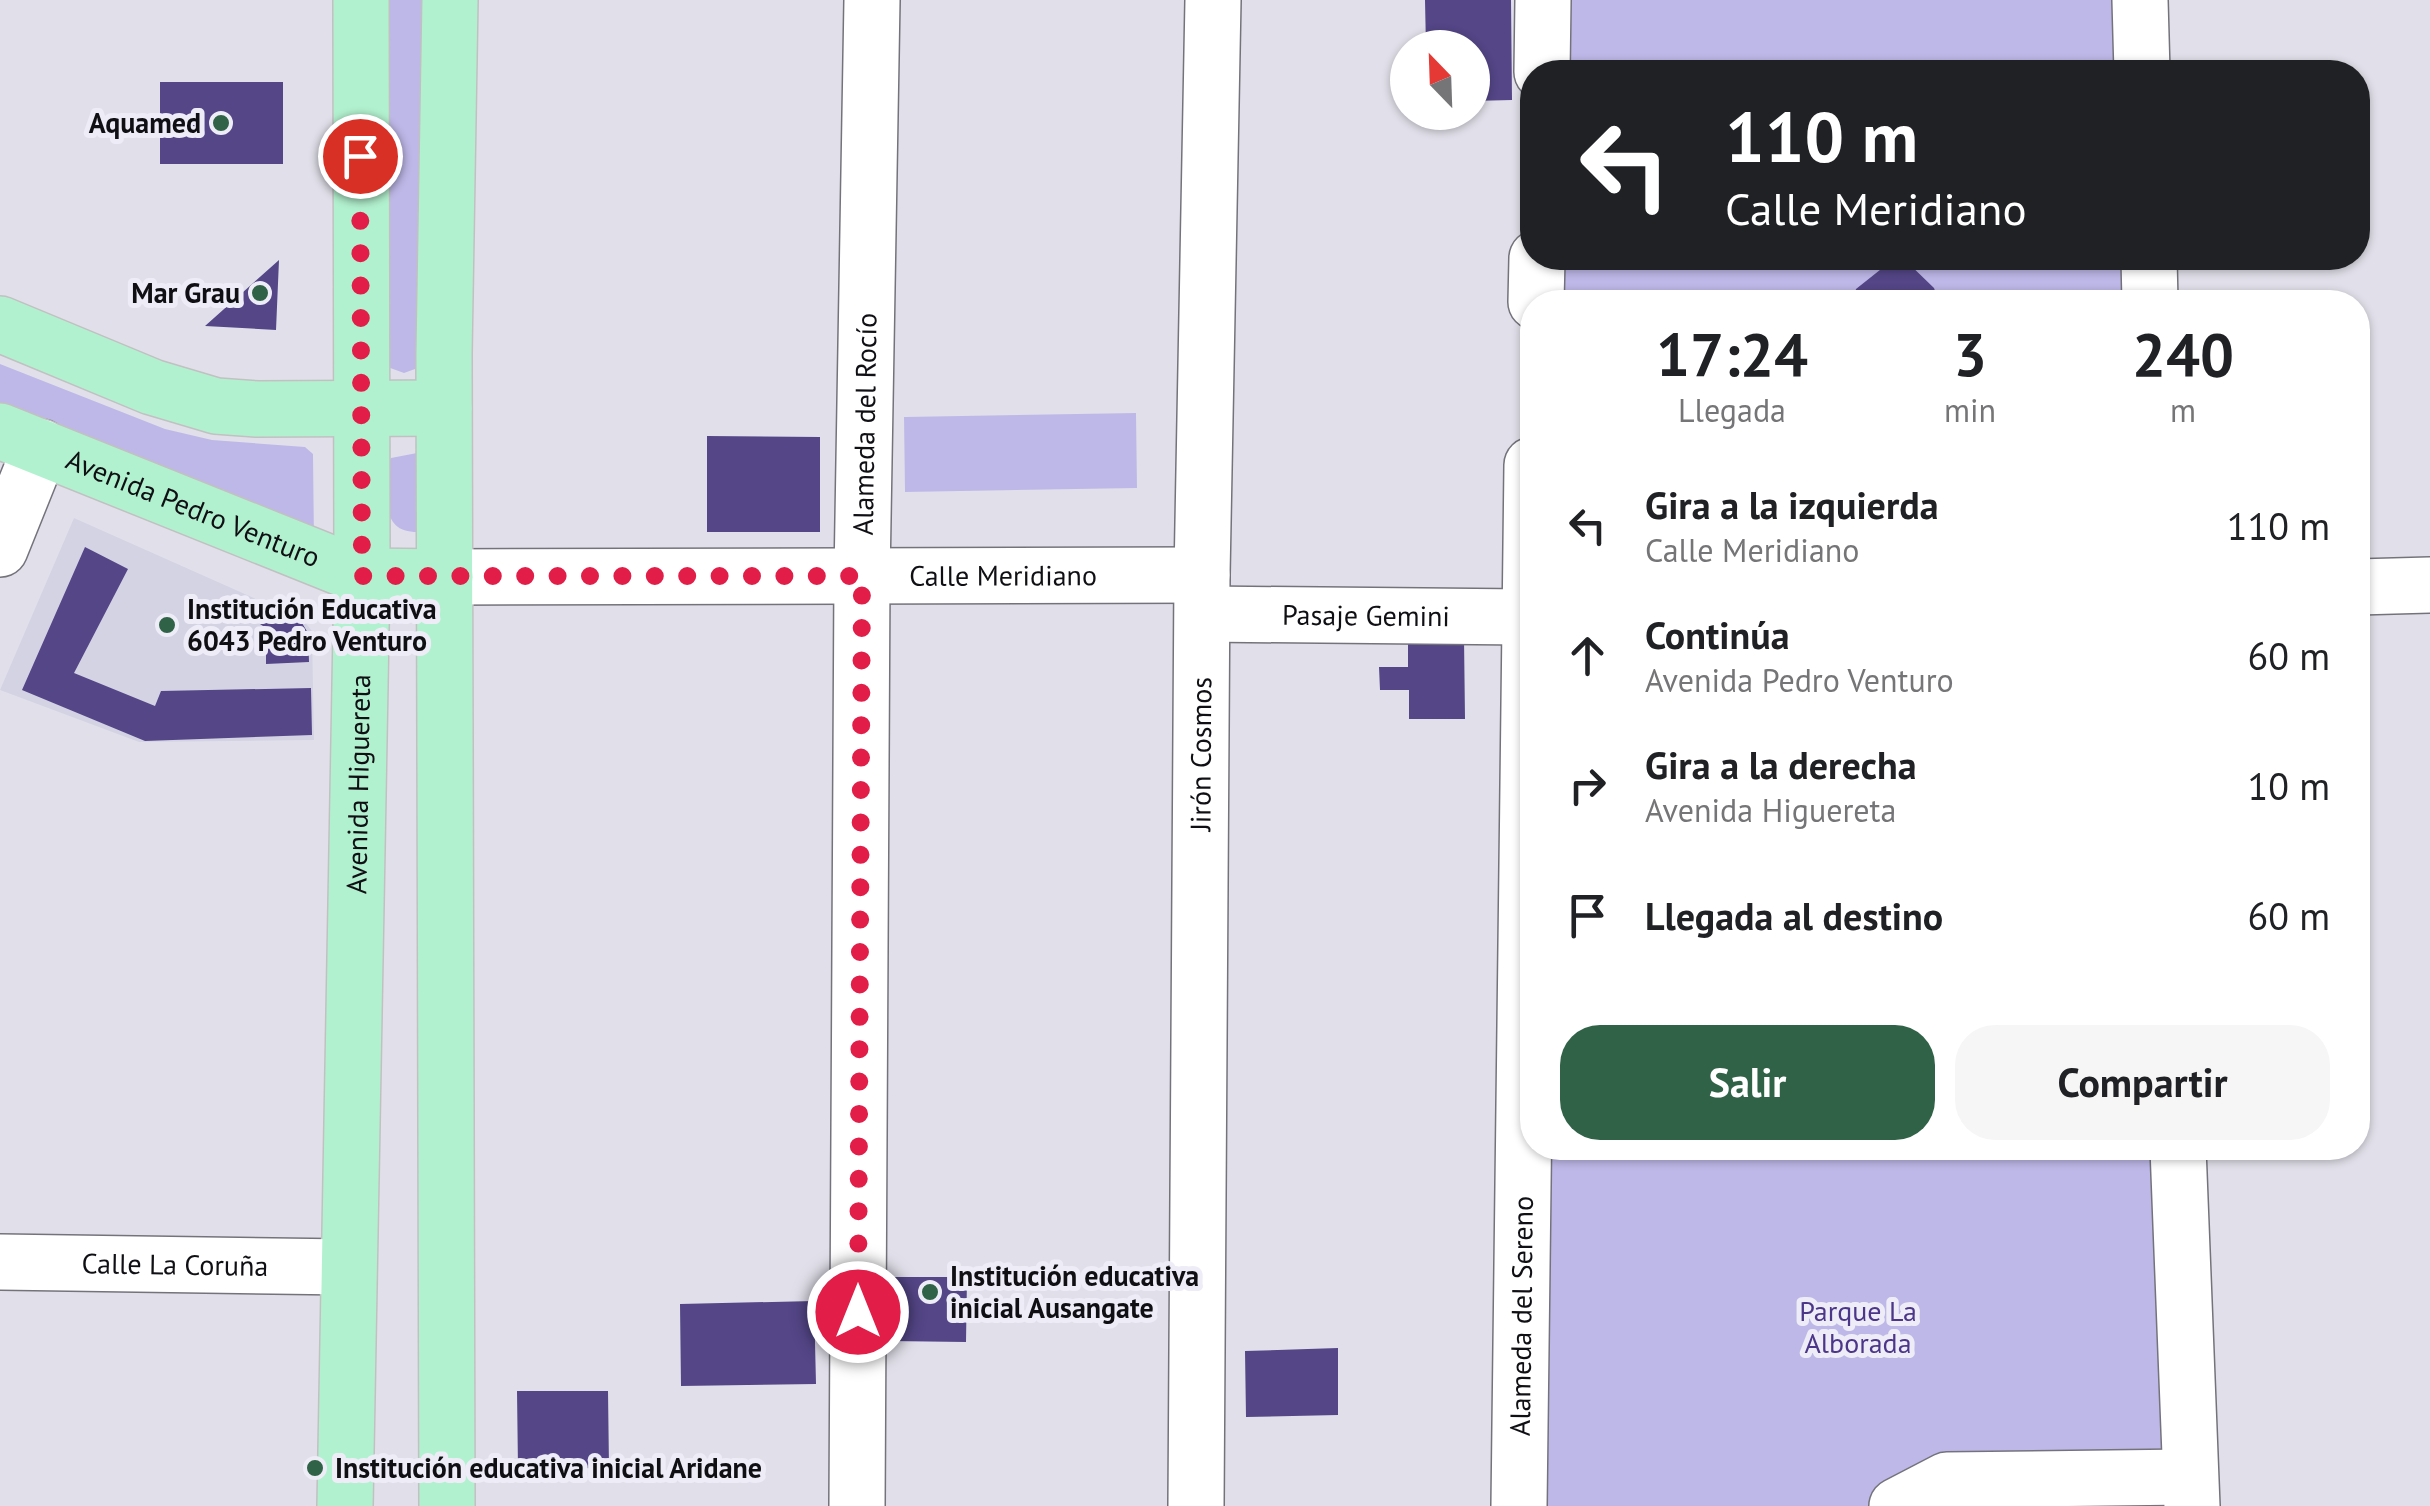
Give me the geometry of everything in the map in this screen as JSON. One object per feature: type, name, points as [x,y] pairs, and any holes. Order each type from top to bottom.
[{"type":"main road","name":"Avenida Higuereta","points":[[345,1506],[362,576],[361,0]]},
{"type":"main road","points":[[447,1506],[444,408],[450,0]]},
{"type":"main road","points":[[0,324],[152,387],[216,406],[444,408]]},
{"type":"main road","name":"Avenida Pedro Venturo","points":[[20,439],[362,576],[444,577]]},
{"type":"main road","points":[[360,670],[378,644],[394,635],[418,636],[439,652],[444,665]]},
{"type":"street","name":"Alameda del Rocío","points":[[858,1506],[862,576],[872,0]]},
{"type":"street","name":"Jirón Cosmos","points":[[1196,1506],[1203,594],[1213,0]]},
{"type":"street","points":[[1542,60],[1543,0]]},
{"type":"street","points":[[2140,0],[2142,60]]},
{"type":"street","points":[[0,549],[20,439]]},
{"type":"street","name":"Calle Meridiano","points":[[444,577],[862,576],[1203,594]]},
{"type":"street","points":[[2370,587],[2430,585]]},
{"type":"street","name":"Pasaje Gemini","points":[[1203,594],[1520,617]]},
{"type":"street","name":"Alameda del Sereno","points":[[1519,1506],[1523,1160]]},
{"type":"street","points":[[1897,1506],[1947,1480],[2190,1491],[2178,1160]]},
{"type":"street","name":"Calle La Coruña","points":[[0,1262],[348,1266]]},
{"type":"shaded area","name":"Institución Educativa 6043 Pedro Venturo","points":[[74,518],[303,620],[312,631],[314,740],[139,742],[0,690]]},
{"type":"green space","points":[[381,0],[428,0],[415,369],[404,373],[382,365]]},
{"type":"green space","points":[[1556,0],[2128,0],[2130,60],[1555,60]]},
{"type":"green space","points":[[1554,270],[2136,270],[2137,290],[1553,290]]},
{"type":"green space","points":[[0,364],[165,429],[212,440],[305,447],[313,454],[314,542],[0,415]]},
{"type":"green space","points":[[1136,413],[1137,488],[905,492],[904,417]]},
{"type":"green space","points":[[417,453],[421,532],[398,527],[387,501],[387,466],[391,458]]},
{"type":"green space","name":"Parque La Alborada","points":[[1545,1160],[2164,1160],[2173,1457],[2009,1451],[1965,1506],[1542,1506]]},
{"type":"building","points":[[1425,0],[1511,0],[1512,100],[1490,101],[1490,30],[1426,30]]},
{"type":"building","name":"Aquamed","points":[[160,82],[283,82],[283,164],[160,164]]},
{"type":"building","name":"Mar Grau","points":[[279,260],[276,330],[205,326]]},
{"type":"building","points":[[1880,270],[1915,270],[1935,290],[1856,290]]},
{"type":"building","points":[[707,436],[820,437],[820,532],[707,532]]},
{"type":"building","points":[[85,547],[128,569],[74,673],[155,706],[161,691],[311,688],[312,735],[145,741],[22,690]]},
{"type":"building","points":[[261,604],[302,623],[308,633],[309,662],[266,664],[266,628],[254,620]]},
{"type":"building","points":[[1464,638],[1465,719],[1409,719],[1409,690],[1380,690],[1379,667],[1408,667],[1408,639]]},
{"type":"building","points":[[891,1277],[967,1277],[966,1342],[890,1341]]},
{"type":"building","points":[[814,1301],[816,1384],[681,1386],[680,1304]]},
{"type":"building","points":[[1338,1348],[1338,1415],[1246,1417],[1245,1351]]},
{"type":"building","points":[[517,1391],[608,1391],[609,1468],[518,1469]]},
{"type":"place","name":"Aquamed","points":[[221,123]]},
{"type":"place","name":"Mar Grau","points":[[260,293]]},
{"type":"place","name":"Institución Educativa 6043 Pedro Venturo","points":[[167,625]]},
{"type":"place","name":"Institución educativa inicial Ausangate","points":[[930,1292]]},
{"type":"place","name":"Institución educativa inicial Aridane","points":[[315,1468]]},
{"type":"route","points":[[360,156],[362,576],[862,576],[858,1312]]}]
